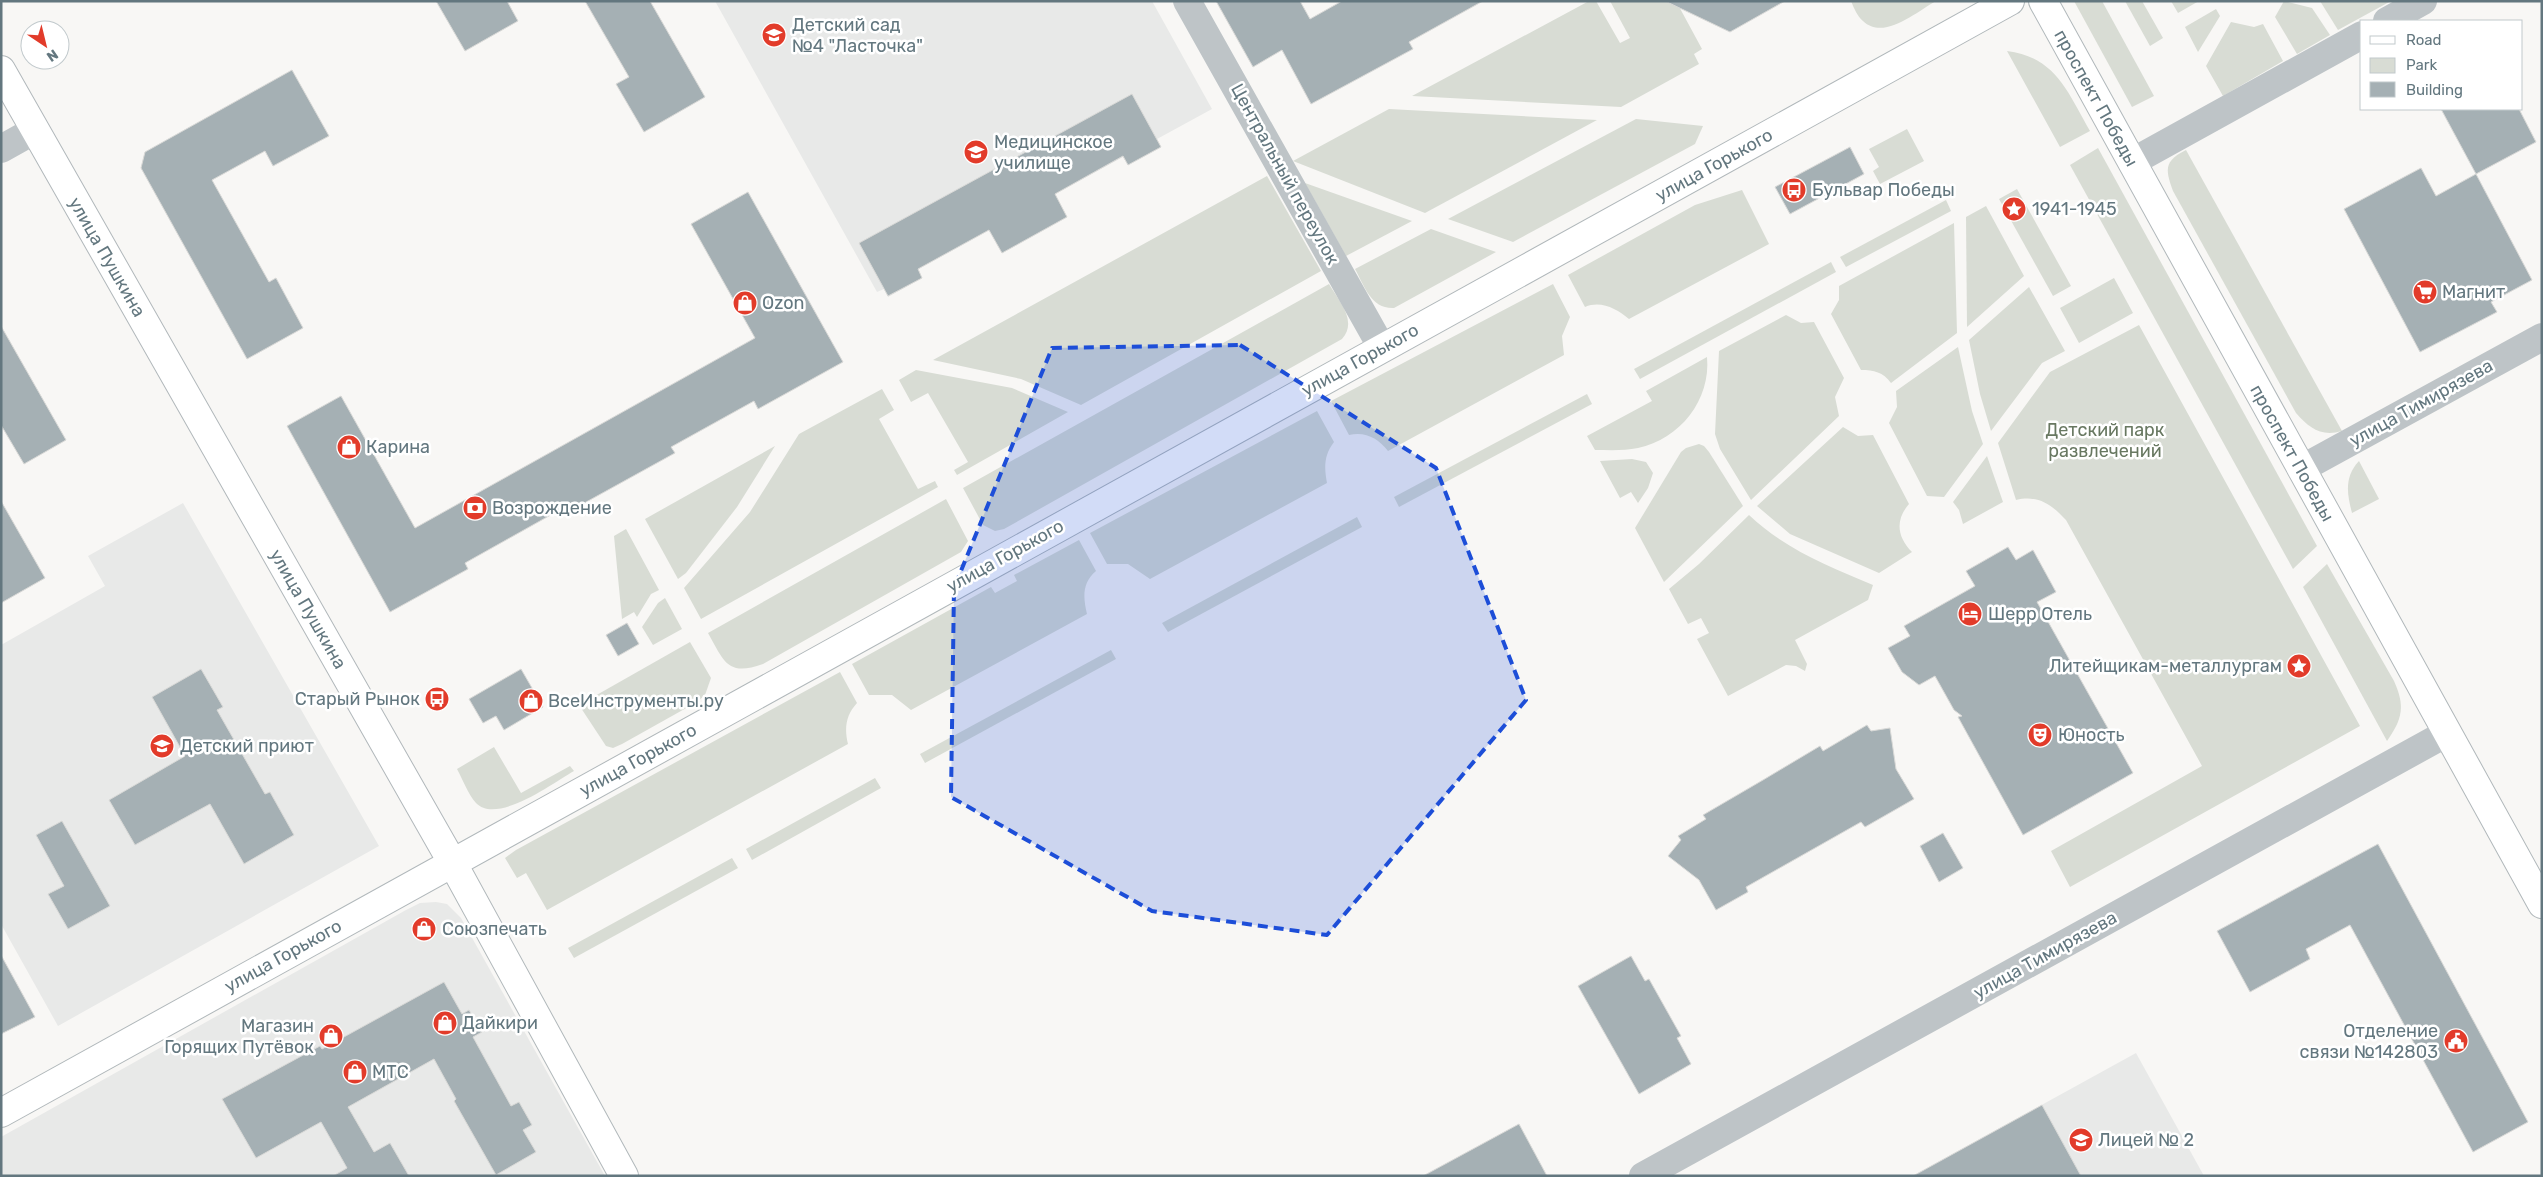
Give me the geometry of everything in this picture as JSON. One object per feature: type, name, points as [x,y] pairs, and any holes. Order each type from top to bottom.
[{"type":"main road","name":"улица Горького","points":[[1,1113],[2010,1]]},
{"type":"main road","name":"проспект Победы","points":[[2043,1],[2542,904]]},
{"type":"main road","name":"улица Пушкина","points":[[1,70],[452,862],[624,1176]]},
{"type":"street","name":"Центральный переулок","points":[[1187,1],[1382,348]]},
{"type":"street","points":[[2389,20],[2423,1]]},
{"type":"street","points":[[2132,162],[2360,36]]},
{"type":"street","points":[[1,149],[35,130]]},
{"type":"street","name":"улица Тимирязева","points":[[2301,469],[2542,337]]},
{"type":"street","name":"улица Тимирязева","points":[[1643,1176],[2447,733]]},
{"type":"highlighted area","points":[[1240,345],[1436,468],[1526,700],[1327,935],[1152,911],[951,797],[954,588],[1052,348]]},
{"type":"shaded area","name":"Медицинское училище","points":[[715,1],[1152,1],[1212,109],[1157,139],[1161,147],[1128,165],[1123,157],[1055,194],[1067,217],[1002,253],[989,230],[918,269],[922,278],[888,297],[884,289],[877,292]]},
{"type":"shaded area","name":"Детский приют","points":[[183,503],[379,846],[58,1026],[1,924],[1,645],[105,586],[88,556]]},
{"type":"shaded area","points":[[436,902],[447,904],[461,918],[605,1176],[1,1176],[1,1137],[406,910],[420,903]]},
{"type":"shaded area","name":"Лицей № 2","points":[[2136,1053],[2204,1176],[1913,1176]]},
{"type":"green space","points":[[1589,1],[1596,1],[1620,43],[1630,38],[1610,1],[1676,1],[1702,49],[1694,54],[1699,64],[1621,107],[1412,96]]},
{"type":"green space","points":[[1851,1],[1936,1],[1900,23],[1880,28],[1871,26],[1863,21],[1857,14]]},
{"type":"green space","points":[[2074,1],[2102,1],[2154,96],[2132,107]]},
{"type":"green space","points":[[2125,1],[2142,1],[2163,38],[2150,46]]},
{"type":"green space","points":[[2171,1],[2199,1],[2178,13]]},
{"type":"green space","points":[[2284,1],[2312,8],[2330,35],[2297,54],[2275,17]]},
{"type":"green space","points":[[2320,1],[2391,1],[2338,30]]},
{"type":"green space","points":[[2216,9],[2220,16],[2198,52],[2185,27]]},
{"type":"green space","points":[[2231,22],[2254,27],[2263,24],[2283,61],[2223,96],[2206,66]]},
{"type":"green space","points":[[2007,51],[2038,61],[2049,69],[2067,91],[2090,131],[2060,147]]},
{"type":"green space","points":[[1389,109],[1597,120],[1425,213],[1293,161]]},
{"type":"green space","points":[[1636,119],[1703,126],[1695,144],[1513,242],[1448,219]]},
{"type":"green space","points":[[1907,129],[1924,161],[1880,184],[1873,171],[1879,167],[1869,149]]},
{"type":"green space","points":[[2098,148],[2317,546],[2293,569],[2070,165]]},
{"type":"green space","points":[[2186,150],[2342,431],[2328,433],[2316,430],[2296,413],[2173,191],[2168,166],[2174,158]]},
{"type":"green space","points":[[1267,176],[1321,271],[1081,405],[1021,379],[933,360]]},
{"type":"green space","points":[[1305,183],[1412,221],[1346,256]]},
{"type":"green space","points":[[2017,189],[2071,286],[2053,296],[1999,199]]},
{"type":"green space","points":[[1742,190],[1769,244],[1629,319],[1603,305],[1585,307],[1568,275],[1695,205]]},
{"type":"green space","points":[[1946,200],[1951,211],[1846,267],[1840,257]]},
{"type":"green space","points":[[1986,206],[2024,276],[1967,327],[1966,217]]},
{"type":"green space","points":[[1954,223],[1957,333],[1891,383],[1878,372],[1861,370],[1831,314],[1839,300],[1839,286]]},
{"type":"green space","points":[[1431,229],[1496,252],[1394,308],[1380,305],[1374,301],[1355,269]]},
{"type":"green space","points":[[1831,262],[1836,272],[1640,379],[1634,369]]},
{"type":"green space","points":[[2114,278],[2133,313],[2079,343],[2060,308]]},
{"type":"green space","points":[[1329,284],[1342,304],[1348,318],[1346,332],[1342,339],[1004,529],[995,531],[983,525],[963,488]]},
{"type":"green space","points":[[1553,284],[1570,317],[1562,336],[1564,355],[1388,451],[1380,442],[1371,437],[1360,434],[1349,435],[1331,401]]},
{"type":"green space","points":[[2029,287],[2065,351],[2042,363],[1991,431],[1980,394],[1969,340]]},
{"type":"green space","points":[[1786,315],[1801,323],[1814,322],[1844,378],[1835,397],[1839,416],[1751,500],[1720,449],[1715,434],[1719,351]]},
{"type":"green space","name":"Детский парк развлечений","points":[[2139,325],[2360,726],[2070,887],[2051,851],[2202,766],[2066,520],[2055,509],[2044,502],[2031,499],[2016,500],[1998,443],[2050,372]]},
{"type":"green space","points":[[1958,347],[1972,411],[1983,444],[1944,497],[1927,496],[1889,423],[1897,407],[1896,391]]},
{"type":"green space","points":[[1707,357],[1707,373],[1704,388],[1690,415],[1679,427],[1667,436],[1638,448],[1595,450],[1587,436],[1652,401],[1646,391]]},
{"type":"green space","points":[[916,370],[1012,388],[1068,412],[957,475],[954,470],[968,462],[928,393],[911,402],[899,380]]},
{"type":"green space","points":[[882,389],[894,410],[879,419],[918,489],[935,481],[938,487],[701,619],[684,588],[750,512],[799,434]]},
{"type":"green space","points":[[1587,394],[1592,404],[1399,507],[1394,497]]},
{"type":"green space","points":[[1317,411],[1334,442],[1328,452],[1326,461],[1327,483],[1150,579],[1128,564],[1107,564],[1090,533]]},
{"type":"green space","points":[[1843,427],[1858,436],[1873,435],[1909,504],[1901,516],[1900,528],[1903,540],[1912,552],[1879,573],[1790,534],[1757,506]]},
{"type":"green space","points":[[1699,444],[1704,446],[1709,452],[1743,506],[1664,582],[1635,528],[1681,452],[1686,448]]},
{"type":"green space","points":[[775,446],[737,507],[686,573],[678,579],[645,519]]},
{"type":"green space","points":[[1987,456],[2003,502],[1963,524],[1959,510],[1953,502]]},
{"type":"green space","points":[[1632,459],[1646,462],[1653,473],[1648,488],[1638,503],[1631,492],[1620,498],[1600,461]]},
{"type":"green space","points":[[2359,461],[2379,499],[2352,513],[2348,486],[2351,473]]},
{"type":"green space","points":[[946,499],[968,541],[961,552],[763,664],[741,669],[728,664],[723,659],[708,633]]},
{"type":"green space","points":[[1749,515],[1777,538],[1792,547],[1873,585],[1868,600],[1795,640],[1807,664],[1805,671],[1796,666],[1786,665],[1728,696],[1697,639],[1709,633],[1701,618],[1688,624],[1669,589],[1699,564]]},
{"type":"green space","points":[[1357,517],[1362,527],[1168,632],[1162,623]]},
{"type":"green space","points":[[626,529],[659,590],[651,594],[637,617],[634,612],[622,619],[614,536]]},
{"type":"green space","points":[[1079,540],[1096,571],[1086,585],[1085,602],[1087,614],[911,710],[892,695],[869,695],[852,664],[991,587],[995,593],[1017,581],[1014,575]]},
{"type":"green space","points":[[2327,564],[2398,690],[2401,712],[2387,741],[2303,587]]},
{"type":"green space","points":[[665,598],[682,629],[653,645],[642,627],[658,603]]},
{"type":"green space","points":[[690,642],[711,678],[705,695],[697,702],[622,744],[613,748],[606,746],[579,705]]},
{"type":"green space","points":[[1111,650],[1116,659],[925,763],[920,754]]},
{"type":"green space","points":[[840,672],[857,703],[848,717],[846,733],[848,744],[547,910],[526,873],[517,878],[505,858],[516,850]]},
{"type":"green space","points":[[494,747],[521,793],[570,766],[574,771],[525,800],[511,806],[497,809],[485,808],[473,799],[457,769]]},
{"type":"green space","points":[[875,778],[881,788],[752,860],[746,849]]},
{"type":"green space","points":[[732,858],[738,868],[574,958],[568,948]]},
{"type":"building","points":[[436,1],[507,1],[518,21],[465,51]]},
{"type":"building","points":[[585,1],[650,1],[705,97],[644,132],[616,84],[629,77]]},
{"type":"building","points":[[1216,1],[1300,1],[1310,19],[1342,1],[1483,1],[1409,42],[1413,49],[1311,104],[1282,50],[1253,67]]},
{"type":"building","points":[[1665,1],[1785,1],[1730,32]]},
{"type":"building","points":[[292,70],[329,136],[273,166],[265,151],[212,180],[269,282],[276,278],[303,328],[247,359],[141,168],[145,152]]},
{"type":"building","points":[[1132,94],[1161,147],[1128,165],[1123,156],[1055,194],[1067,217],[1002,253],[989,230],[918,269],[922,278],[888,296],[859,243]]},
{"type":"building","points":[[2442,110],[2520,110],[2536,142],[2476,174]]},
{"type":"building","points":[[1850,147],[1864,174],[1790,214],[1775,187]]},
{"type":"building","points":[[2421,168],[2436,196],[2476,174],[2532,280],[2491,302],[2497,312],[2420,352],[2344,209]]},
{"type":"building","points":[[748,192],[843,362],[758,409],[754,401],[671,447],[675,453],[559,517],[556,512],[465,563],[468,569],[390,612],[287,426],[341,396],[415,528],[755,338],[691,224]]},
{"type":"building","points":[[1,326],[66,440],[24,464],[1,425]]},
{"type":"building","points":[[1,501],[45,578],[1,603]]},
{"type":"building","name":"Юность","points":[[2008,547],[2016,560],[2033,550],[2056,592],[2037,602],[2133,773],[2023,835],[1958,717],[1962,716],[1954,710],[1935,676],[1919,685],[1902,672],[1888,648],[1910,636],[1904,626],[1975,586],[1966,571]]},
{"type":"building","points":[[627,623],[639,644],[618,656],[606,635]]},
{"type":"building","points":[[201,669],[223,707],[217,710],[265,794],[270,792],[294,835],[244,864],[210,804],[135,845],[109,800],[185,756],[152,697]]},
{"type":"building","points":[[521,669],[543,707],[504,730],[496,716],[483,723],[469,699]]},
{"type":"building","points":[[1867,725],[1871,731],[1890,728],[1896,769],[1914,799],[1865,827],[1861,822],[1746,887],[1748,892],[1716,910],[1699,880],[1668,856],[1681,840],[1678,836],[1706,819],[1703,815],[1820,746],[1823,751]]},
{"type":"building","points":[[62,821],[110,906],[68,929],[48,894],[64,886],[36,835]]},
{"type":"building","points":[[1943,833],[1963,868],[1939,882],[1920,846]]},
{"type":"building","points":[[2378,844],[2528,1122],[2473,1152],[2350,925],[2306,949],[2310,959],[2250,992],[2217,931]]},
{"type":"building","points":[[1,955],[35,1017],[1,1034]]},
{"type":"building","points":[[1631,956],[1645,981],[1649,979],[1681,1036],[1677,1038],[1691,1064],[1639,1094],[1578,986]]},
{"type":"building","points":[[444,982],[462,1014],[469,1010],[482,1032],[473,1037],[511,1106],[519,1102],[532,1125],[523,1130],[536,1152],[496,1175],[454,1101],[456,1099],[434,1059],[348,1107],[374,1152],[390,1143],[409,1176],[333,1176],[347,1168],[321,1122],[256,1158],[222,1099],[320,1046],[322,1049]]},
{"type":"building","points":[[2042,1105],[2081,1176],[1913,1176]]},
{"type":"building","points":[[1519,1124],[1547,1176],[1423,1176]]},
{"type":"place","name":"Детский сад №4 \"Ласточка\"","points":[[774,35]]},
{"type":"place","name":"Медицинское училище","points":[[976,152]]},
{"type":"place","name":"Бульвар Победы","points":[[1794,190]]},
{"type":"place","name":"1941-1945","points":[[2014,209]]},
{"type":"place","name":"Магнит","points":[[2425,292]]},
{"type":"place","name":"Ozon","points":[[745,303]]},
{"type":"place","name":"Карина","points":[[349,447]]},
{"type":"place","name":"Возрождение","points":[[475,508]]},
{"type":"place","name":"Шерр Отель","points":[[1970,614]]},
{"type":"place","name":"Литейщикам-металлургам","points":[[2299,666]]},
{"type":"place","name":"Старый Рынок","points":[[437,699]]},
{"type":"place","name":"ВсеИнструменты.ру","points":[[531,701]]},
{"type":"place","name":"Юность","points":[[2040,735]]},
{"type":"place","name":"Детский приют","points":[[162,746]]},
{"type":"place","name":"Союзпечать","points":[[424,929]]},
{"type":"place","name":"Дайкири","points":[[445,1023]]},
{"type":"place","name":"Магазин Горящих Путёвок","points":[[331,1036]]},
{"type":"place","name":"Отделение связи №142803","points":[[2456,1041]]},
{"type":"place","name":"МТС","points":[[355,1072]]},
{"type":"place","name":"Лицей № 2","points":[[2081,1140]]}]
